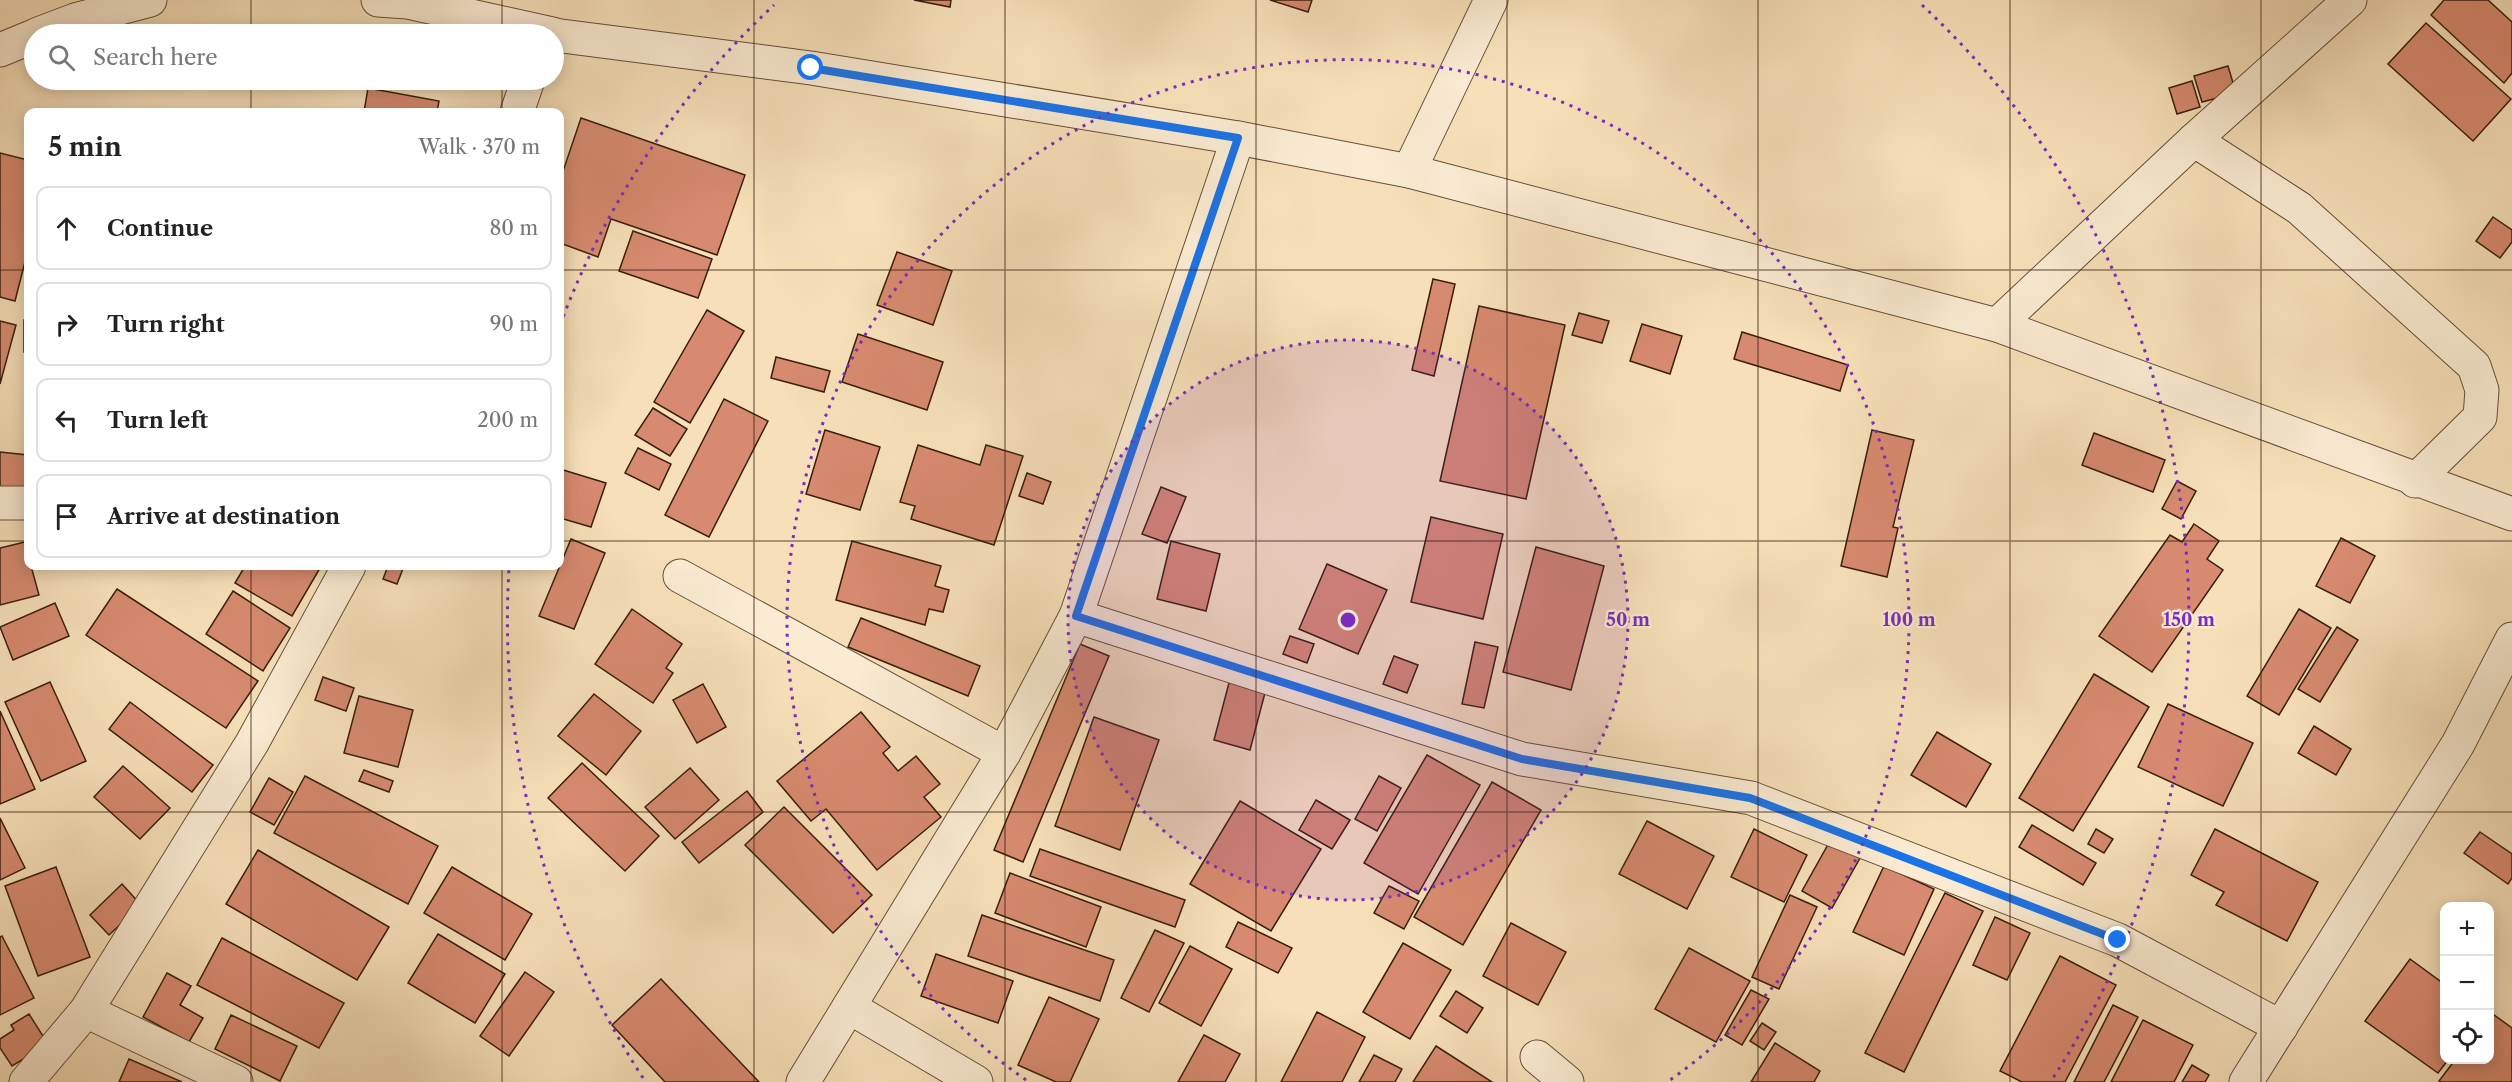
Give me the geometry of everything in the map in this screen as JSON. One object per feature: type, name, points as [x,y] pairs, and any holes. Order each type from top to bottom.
[{"type":"street","points":[[65,24],[150,0]]},
{"type":"street","points":[[1409,171],[1491,0]]},
{"type":"street","points":[[1997,325],[2194,140],[2350,0]]},
{"type":"street","points":[[397,1],[502,24]]},
{"type":"street","points":[[564,36],[811,68],[1238,138],[1409,171],[1997,325],[2415,481],[2512,514]]},
{"type":"street","points":[[0,50],[24,40]]},
{"type":"street","points":[[519,108],[525,90]]},
{"type":"street","points":[[802,1082],[1004,753],[1076,616],[1238,138]]},
{"type":"street","points":[[2194,140],[2299,208],[2474,366],[2482,390],[2480,417],[2415,481]]},
{"type":"street","points":[[0,503],[24,503]]},
{"type":"street","points":[[26,1082],[86,1011],[252,743],[347,570]]},
{"type":"street","points":[[680,576],[1004,753]]},
{"type":"street","points":[[1076,616],[1522,759],[1750,798],[2118,940],[2281,1027]]},
{"type":"street","points":[[2246,1082],[2458,744],[2512,639]]},
{"type":"street","points":[[849,1008],[976,1082]]},
{"type":"street","points":[[86,1011],[236,1082]]},
{"type":"street","points":[[1537,1057],[1567,1082]]},
{"type":"building","points":[[914,0],[951,0],[950,7]]},
{"type":"building","points":[[1270,0],[1312,0],[1308,12]]},
{"type":"building","points":[[2444,0],[2488,0],[2512,22],[2512,73],[2504,83],[2431,15]]},
{"type":"building","points":[[2426,23],[2511,99],[2473,141],[2388,64]]},
{"type":"building","points":[[2228,66],[2236,93],[2202,102],[2194,76]]},
{"type":"building","points":[[2192,81],[2200,107],[2177,114],[2169,88]]},
{"type":"building","points":[[368,90],[439,101],[438,108],[365,108]]},
{"type":"building","points":[[581,118],[745,175],[717,255],[611,219],[598,257],[564,244],[564,168]]},
{"type":"building","points":[[0,153],[24,159],[24,266],[15,301],[0,297]]},
{"type":"building","points":[[2493,217],[2512,230],[2512,242],[2500,258],[2476,241]]},
{"type":"building","points":[[633,231],[712,259],[698,298],[619,271]]},
{"type":"building","points":[[897,252],[952,271],[933,325],[877,305]]},
{"type":"building","points":[[1433,279],[1455,284],[1434,376],[1412,370]]},
{"type":"building","points":[[1479,306],[1565,325],[1526,499],[1440,481]]},
{"type":"building","points":[[707,310],[744,331],[690,423],[654,402]]},
{"type":"building","points":[[1579,313],[1609,321],[1602,343],[1572,335]]},
{"type":"building","points":[[0,321],[16,325],[0,384]]},
{"type":"building","points":[[1642,324],[1682,336],[1670,374],[1630,361]]},
{"type":"building","points":[[1742,332],[1848,365],[1840,391],[1734,359]]},
{"type":"building","points":[[858,334],[943,362],[927,410],[842,382]]},
{"type":"building","points":[[776,357],[830,371],[824,392],[771,378]]},
{"type":"building","points":[[724,399],[768,421],[709,537],[665,515]]},
{"type":"building","points":[[653,408],[687,429],[670,456],[635,435]]},
{"type":"building","points":[[825,430],[880,447],[860,510],[806,494]]},
{"type":"building","points":[[1872,430],[1914,440],[1893,527],[1898,528],[1887,577],[1841,566]]},
{"type":"building","points":[[2094,433],[2165,460],[2153,492],[2082,465]]},
{"type":"building","points":[[918,445],[980,465],[986,445],[1023,456],[994,545],[911,519],[915,506],[900,502]]},
{"type":"building","points":[[638,448],[671,464],[659,490],[625,473]]},
{"type":"building","points":[[0,452],[24,455],[24,494],[0,491]]},
{"type":"building","points":[[564,470],[606,483],[591,527],[564,519]]},
{"type":"building","points":[[1027,473],[1051,482],[1043,504],[1019,496]]},
{"type":"building","points":[[2177,481],[2196,491],[2181,519],[2162,509]]},
{"type":"building","points":[[1161,487],[1186,497],[1167,543],[1142,534]]},
{"type":"building","points":[[1431,517],[1503,534],[1483,619],[1411,602]]},
{"type":"building","points":[[2194,524],[2219,541],[2207,559],[2223,570],[2152,672],[2099,636],[2170,535],[2182,542]]},
{"type":"building","points":[[2341,538],[2375,556],[2350,603],[2316,586]]},
{"type":"building","points":[[571,539],[605,553],[574,629],[539,616],[558,570],[564,570],[564,556]]},
{"type":"building","points":[[852,541],[941,566],[935,586],[949,590],[943,612],[929,609],[925,625],[836,600]]},
{"type":"building","points":[[1171,541],[1220,554],[1206,611],[1157,599]]},
{"type":"building","points":[[24,542],[24,570],[32,570],[39,595],[0,605],[0,548]]},
{"type":"building","points":[[1536,547],[1604,566],[1571,690],[1503,672]]},
{"type":"building","points":[[1327,564],[1387,590],[1358,654],[1299,629]]},
{"type":"building","points":[[243,570],[319,570],[292,616],[235,583]]},
{"type":"building","points":[[386,570],[402,570],[397,584],[383,579]]},
{"type":"building","points":[[117,589],[258,681],[226,728],[86,635]]},
{"type":"building","points":[[233,591],[290,628],[263,671],[206,634]]},
{"type":"building","points":[[55,603],[69,636],[13,660],[0,627]]},
{"type":"building","points":[[632,609],[682,644],[666,668],[673,673],[653,703],[595,664]]},
{"type":"building","points":[[2299,609],[2331,628],[2279,715],[2247,696]]},
{"type":"building","points":[[861,618],[980,666],[968,696],[848,647]]},
{"type":"building","points":[[2337,627],[2358,640],[2320,702],[2298,689]]},
{"type":"building","points":[[1290,636],[1314,644],[1307,663],[1283,654]]},
{"type":"building","points":[[1475,642],[1498,647],[1484,708],[1462,704]]},
{"type":"building","points":[[1080,644],[1109,656],[1023,862],[994,850]]},
{"type":"building","points":[[1394,656],[1418,665],[1407,693],[1383,684]]},
{"type":"building","points":[[2094,674],[2149,707],[2073,831],[2019,798]]},
{"type":"building","points":[[323,677],[354,688],[346,711],[315,700]]},
{"type":"building","points":[[1230,679],[1266,689],[1250,750],[1214,740]]},
{"type":"building","points":[[50,682],[86,761],[41,781],[5,702]]},
{"type":"building","points":[[703,684],[726,727],[697,743],[673,700]]},
{"type":"building","points":[[594,694],[641,731],[606,775],[558,736]]},
{"type":"building","points":[[359,696],[413,710],[398,767],[344,753]]},
{"type":"building","points":[[130,702],[213,765],[192,792],[109,729]]},
{"type":"building","points":[[2168,704],[2253,743],[2223,806],[2138,767]]},
{"type":"building","points":[[0,711],[35,789],[0,804]]},
{"type":"building","points":[[861,712],[890,747],[883,753],[898,771],[916,756],[940,784],[924,797],[941,817],[877,870],[826,809],[811,821],[777,781]]},
{"type":"building","points":[[1094,717],[1159,740],[1120,850],[1055,826]]},
{"type":"building","points":[[2314,726],[2351,749],[2336,775],[2298,753]]},
{"type":"building","points":[[1937,732],[1991,764],[1966,807],[1911,775]]},
{"type":"building","points":[[1427,755],[1480,785],[1418,894],[1364,863]]},
{"type":"building","points":[[582,763],[659,836],[625,871],[548,798]]},
{"type":"building","points":[[123,766],[170,808],[140,839],[94,797]]},
{"type":"building","points":[[690,768],[719,800],[675,839],[645,807]]},
{"type":"building","points":[[364,770],[393,781],[389,792],[359,781]]},
{"type":"building","points":[[305,776],[438,846],[408,904],[274,833]]},
{"type":"building","points":[[1379,776],[1401,788],[1377,831],[1355,819]]},
{"type":"building","points":[[269,778],[293,792],[274,825],[250,812]]},
{"type":"building","points":[[1492,782],[1541,810],[1463,945],[1414,917]]},
{"type":"building","points":[[747,791],[763,812],[699,863],[682,842]]},
{"type":"building","points":[[1316,800],[1350,820],[1332,849],[1299,830]]},
{"type":"building","points":[[1240,801],[1321,849],[1271,931],[1190,884]]},
{"type":"building","points":[[784,807],[872,895],[833,933],[745,845]]},
{"type":"building","points":[[0,818],[25,868],[0,880]]},
{"type":"building","points":[[1647,821],[1714,856],[1687,909],[1619,874]]},
{"type":"building","points":[[2032,825],[2096,863],[2083,885],[2019,847]]},
{"type":"building","points":[[1754,829],[1807,855],[1784,902],[1731,877]]},
{"type":"building","points":[[2096,829],[2113,839],[2104,853],[2088,844]]},
{"type":"building","points":[[2215,829],[2318,882],[2287,941],[2216,905],[2224,892],[2191,875]]},
{"type":"building","points":[[2480,832],[2512,854],[2512,878],[2508,884],[2464,853]]},
{"type":"building","points":[[1830,841],[1860,858],[1832,908],[1802,891]]},
{"type":"building","points":[[1040,849],[1185,900],[1175,927],[1030,876]]},
{"type":"building","points":[[258,850],[389,927],[357,980],[226,904]]},
{"type":"building","points":[[1884,866],[1934,889],[1904,955],[1853,932]]},
{"type":"building","points":[[56,867],[90,957],[38,976],[5,886]]},
{"type":"building","points":[[452,867],[532,914],[505,960],[424,913]]},
{"type":"building","points":[[1010,873],[1101,907],[1086,947],[995,913]]},
{"type":"building","points":[[122,884],[141,905],[109,935],[90,915]]},
{"type":"building","points":[[1389,886],[1419,901],[1404,929],[1374,913]]},
{"type":"building","points":[[1945,893],[1983,911],[1904,1072],[1865,1053]]},
{"type":"building","points":[[1790,895],[1817,907],[1779,989],[1752,977]]},
{"type":"building","points":[[982,915],[1114,960],[1100,1001],[968,956]]},
{"type":"building","points":[[1995,917],[2030,933],[2007,980],[1973,965]]},
{"type":"building","points":[[1238,922],[1292,948],[1278,973],[1226,947]]},
{"type":"building","points":[[1511,923],[1566,952],[1538,1005],[1483,976]]},
{"type":"building","points":[[1155,930],[1184,943],[1149,1012],[1121,998]]},
{"type":"building","points":[[438,934],[505,974],[475,1023],[408,983]]},
{"type":"building","points":[[2,936],[34,998],[0,1015],[0,937]]},
{"type":"building","points":[[222,938],[344,1003],[319,1048],[197,985]]},
{"type":"building","points":[[1403,943],[1451,970],[1410,1039],[1363,1012]]},
{"type":"building","points":[[1190,946],[1232,969],[1201,1026],[1159,1003]]},
{"type":"building","points":[[1689,948],[1750,981],[1716,1042],[1655,1009]]},
{"type":"building","points":[[936,954],[1013,981],[998,1023],[921,996]]},
{"type":"building","points":[[2060,956],[2116,985],[2065,1082],[2022,1082],[2000,1071]]},
{"type":"building","points":[[2410,959],[2440,981],[2440,1064],[2445,1064],[2438,1073],[2365,1021]]},
{"type":"building","points":[[525,972],[554,992],[509,1056],[480,1036]]},
{"type":"building","points":[[167,973],[191,986],[180,1005],[203,1018],[189,1042],[143,1017]]},
{"type":"building","points":[[661,979],[759,1082],[665,1082],[612,1025]]},
{"type":"building","points":[[1751,990],[1769,999],[1742,1045],[1725,1035]]},
{"type":"building","points":[[1456,991],[1483,1008],[1467,1033],[1440,1016]]},
{"type":"building","points":[[1049,997],[1099,1019],[1070,1082],[1056,1082],[1018,1065]]},
{"type":"building","points":[[2113,1005],[2138,1017],[2104,1082],[2074,1082]]},
{"type":"building","points":[[1317,1012],[1365,1037],[1342,1082],[1281,1082]]},
{"type":"building","points":[[29,1014],[48,1044],[12,1066],[0,1048],[0,1039],[14,1030],[11,1025]]},
{"type":"building","points":[[231,1015],[297,1046],[280,1081],[215,1049]]},
{"type":"building","points":[[2494,1015],[2512,1028],[2512,1082],[2439,1081],[2452,1064],[2494,1064]]},
{"type":"building","points":[[2143,1020],[2193,1045],[2174,1082],[2111,1082]]},
{"type":"building","points":[[1762,1023],[1776,1032],[1764,1050],[1750,1041]]},
{"type":"building","points":[[1204,1035],[1240,1054],[1225,1082],[1178,1082]]},
{"type":"building","points":[[1775,1043],[1820,1071],[1814,1082],[1751,1082]]},
{"type":"building","points":[[1436,1046],[1492,1082],[1413,1082]]},
{"type":"building","points":[[1374,1055],[1402,1069],[1395,1082],[1359,1082]]},
{"type":"building","points":[[129,1059],[182,1082],[119,1082]]},
{"type":"building","points":[[2192,1065],[2209,1075],[2205,1082],[2182,1082]]},
{"type":"route","points":[[811,68],[1238,138],[1076,616],[1522,759],[1750,798],[2118,940]]}]
